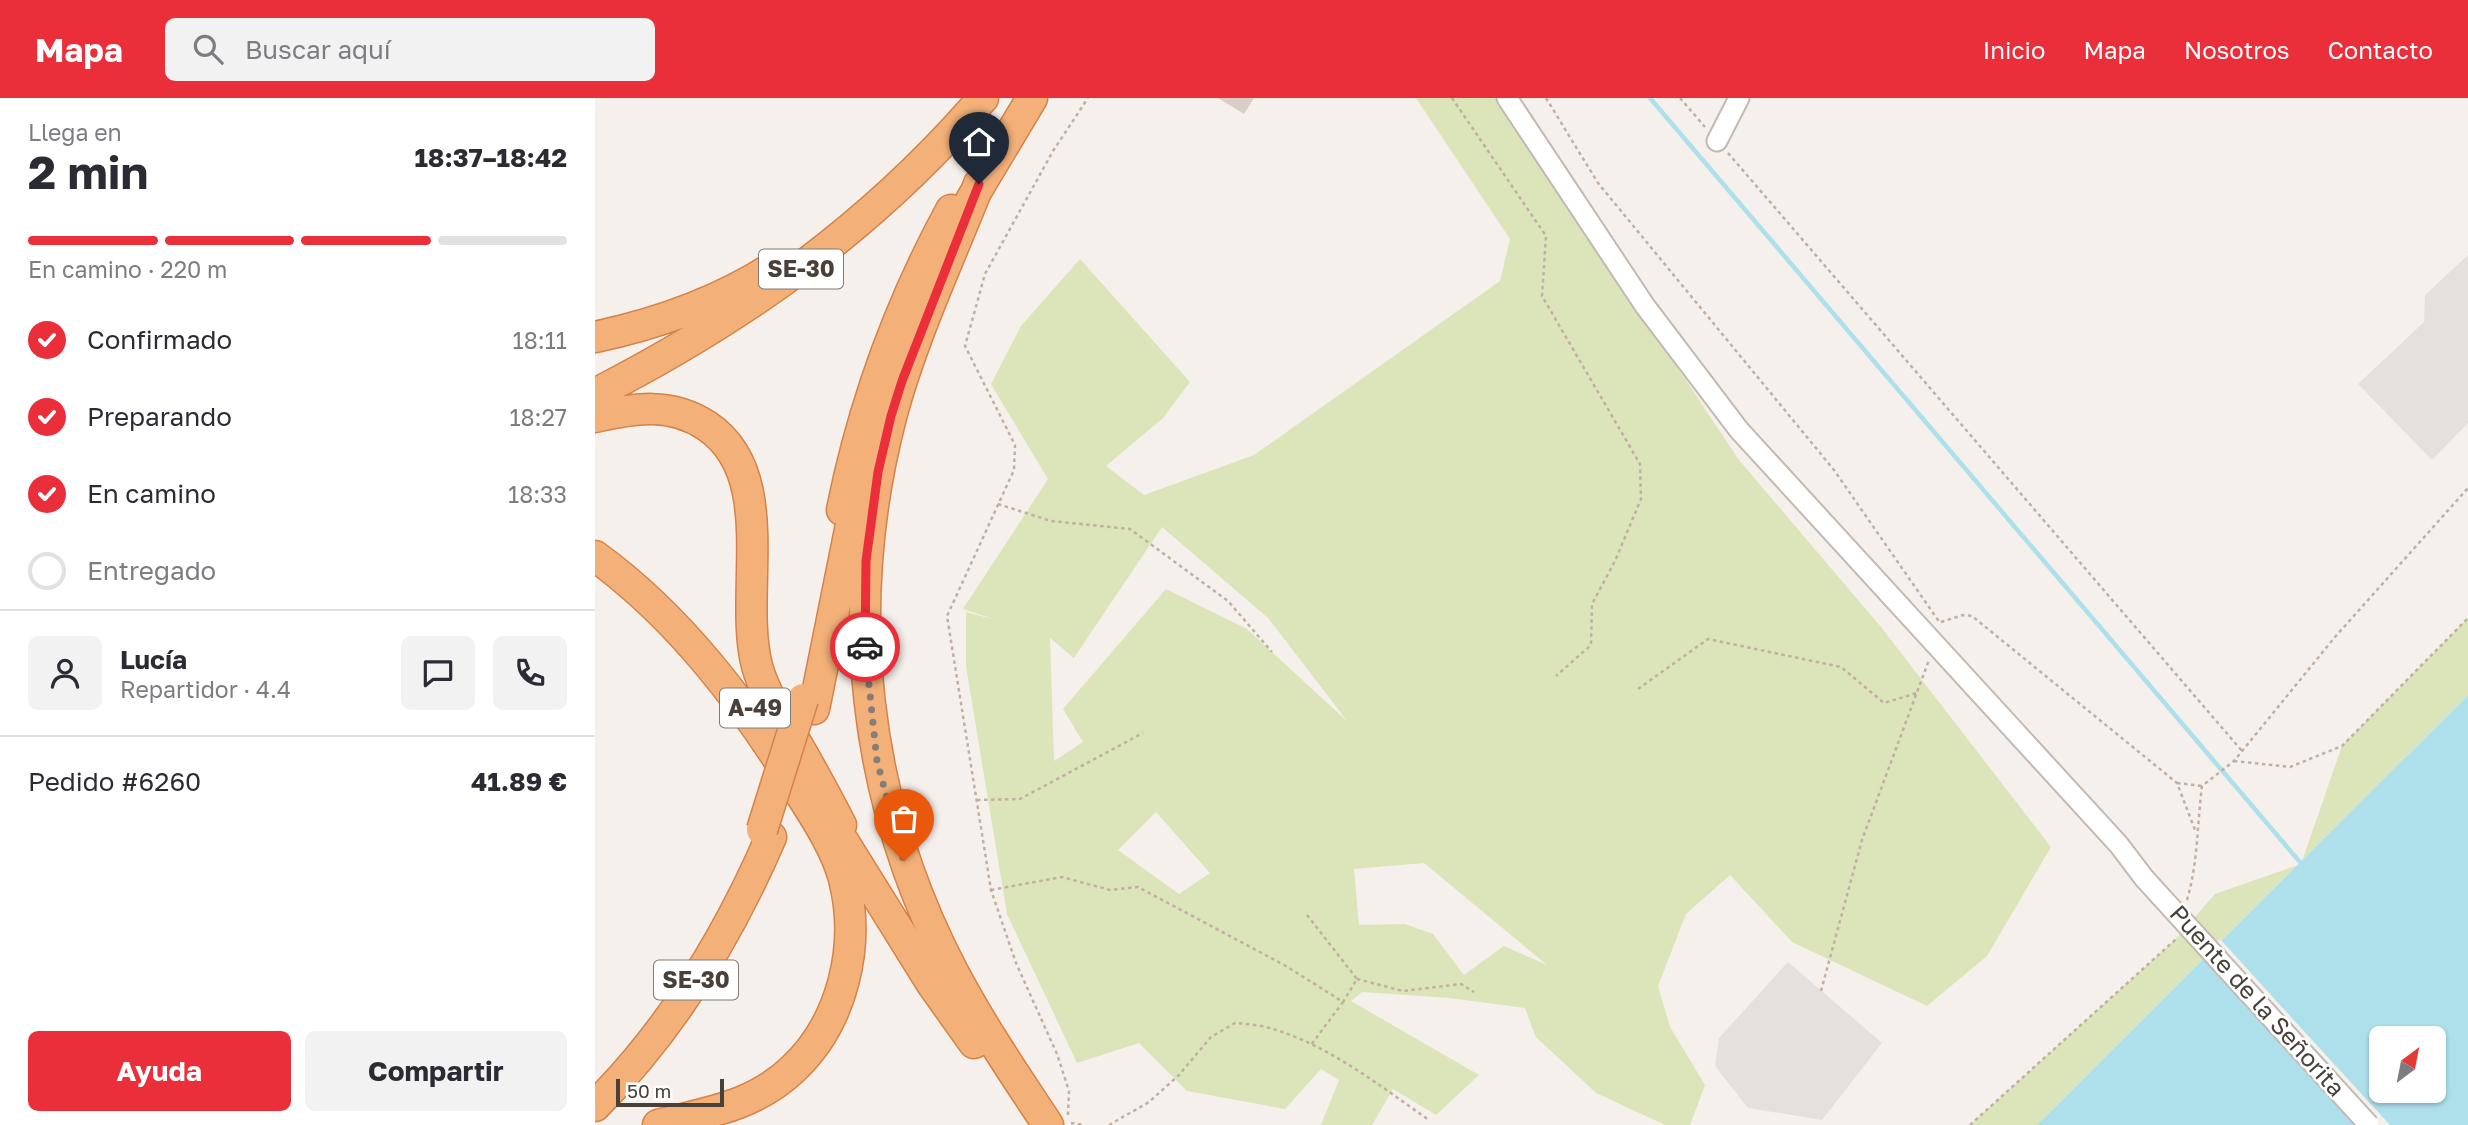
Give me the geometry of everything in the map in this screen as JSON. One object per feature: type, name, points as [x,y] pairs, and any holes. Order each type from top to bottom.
[{"type":"highway","points":[[809,704],[849,471],[894,331],[918,276],[967,181],[989,144],[1023,98]]},
{"type":"highway","name":"SE-30","points":[[595,1106],[642,1055],[691,989],[742,903],[809,704],[879,412],[919,303],[944,249],[979,184],[1032,98]]},
{"type":"highway","points":[[595,337],[670,318],[756,279],[837,222],[981,101]]},
{"type":"highway","name":"SE-30","points":[[595,394],[704,335],[784,282],[845,235],[918,169],[981,101]]},
{"type":"highway","points":[[979,184],[902,381],[891,416],[878,472],[866,561],[863,633],[877,761],[897,838],[942,977],[1059,1125]]},
{"type":"highway","points":[[595,417],[631,409],[670,410],[713,430],[724,439],[733,453],[743,470],[751,504],[751,621],[762,682],[818,780],[882,903]]},
{"type":"highway","name":"A-49","points":[[595,540],[670,606],[736,681],[783,746],[882,903],[942,977]]},
{"type":"highway","points":[[595,556],[644,597],[707,661],[771,745],[818,821],[844,877],[850,912],[851,948],[838,1000],[811,1048],[793,1069],[770,1086],[729,1108],[658,1125]]},
{"type":"highway","points":[[595,1090],[649,1025],[695,962],[767,833]]},
{"type":"street","name":"Puente de la Señorita","points":[[1507,98],[1645,306],[1739,430],[1934,634],[2144,877],[2369,1125]]},
{"type":"street","points":[[1717,141],[1739,98]]},
{"type":"path","points":[[1085,1125],[1059,1125],[1069,1091],[1057,1054],[1017,962],[991,890],[947,616],[1014,470],[1015,445],[965,346],[985,274],[1053,151],[1088,98]]},
{"type":"path","points":[[1451,98],[1546,236],[1542,296],[1640,464],[1641,499],[1615,561],[1592,604],[1591,645],[1556,676]]},
{"type":"path","points":[[1546,98],[1598,183],[1834,470],[1934,634]]},
{"type":"path","points":[[1680,98],[2242,751]]},
{"type":"path","points":[[2177,783],[2202,786],[2234,761],[2335,637],[2468,488]]},
{"type":"path","points":[[998,504],[1051,521],[1130,529],[1228,601],[1272,652]]},
{"type":"path","points":[[1821,991],[1862,840],[1917,692],[1934,634],[1962,615],[1972,616],[2177,783],[2196,834]]},
{"type":"path","points":[[2234,761],[2290,767],[2342,746],[2468,618]]},
{"type":"path","points":[[1638,689],[1709,639],[1841,667],[1884,703],[1917,692]]},
{"type":"path","points":[[977,800],[1020,799],[1143,733]]},
{"type":"path","points":[[2186,905],[2196,870],[2196,834],[2202,786]]},
{"type":"path","points":[[991,890],[1062,877],[1110,890],[1138,887],[1286,966],[1343,1002]]},
{"type":"path","points":[[1307,915],[1357,979],[1403,991],[1461,984],[1474,992]]},
{"type":"path","points":[[1970,1125],[2175,940],[2178,929]]},
{"type":"path","points":[[1311,1045],[1357,979]]},
{"type":"path","points":[[1109,1125],[1149,1102],[1179,1075],[1212,1037],[1235,1023],[1272,1028],[1311,1045],[1344,1062],[1429,1119]]},
{"type":"shaded area","points":[[2468,255],[2468,423],[2432,460],[2358,384],[2424,322],[2425,295]]},
{"type":"shaded area","points":[[1788,962],[1882,1043],[1822,1120],[1748,1108],[1715,1066],[1719,1038]]},
{"type":"green space","points":[[1416,98],[1498,98],[1739,460],[1881,627],[2051,847],[1987,956],[1927,1006],[1792,942],[1730,875],[1686,914],[1658,986],[1670,1027],[1705,1085],[1690,1125],[1665,1125],[1596,1093],[1536,1037],[1525,1008],[1450,998],[1362,992],[1351,1001],[1479,1075],[1436,1115],[1393,1089],[1372,1125],[1321,1125],[1339,1080],[1321,1069],[1285,1109],[1187,1091],[1139,1043],[1077,1063],[1007,914],[966,666],[966,612],[996,620],[963,609],[1048,479],[991,384],[1021,326],[1080,259],[1190,382],[1163,418],[1106,466],[1144,495],[1254,455],[1500,281],[1510,239]],"holes":[[[1162,527],[1268,618],[1348,722],[1247,629],[1166,589],[1063,709],[1083,742],[1054,761],[1050,638],[1074,658]],[[1156,812],[1210,873],[1179,894],[1118,850]],[[1424,863],[1547,965],[1504,946],[1464,975],[1433,934],[1405,924],[1359,925],[1354,869]]]},
{"type":"green space","points":[[2468,618],[2468,695],[2302,860],[2342,746]]},
{"type":"green space","points":[[2297,865],[2037,1125],[1970,1125],[2175,940],[2215,894]]},
{"type":"water","points":[[2468,695],[2468,1125],[2037,1125]]},
{"type":"pier","points":[[2220,939],[2390,1125],[2359,1125],[2204,955]]},
{"type":"building","points":[[1218,98],[1254,98],[1244,114]]},
{"type":"waterway","points":[[1650,98],[2305,868]]},
{"type":"way so far","points":[[865,647],[877,761],[904,861]]},
{"type":"route","points":[[865,647],[863,633],[866,561],[878,472],[891,416],[902,381],[979,184]]}]
